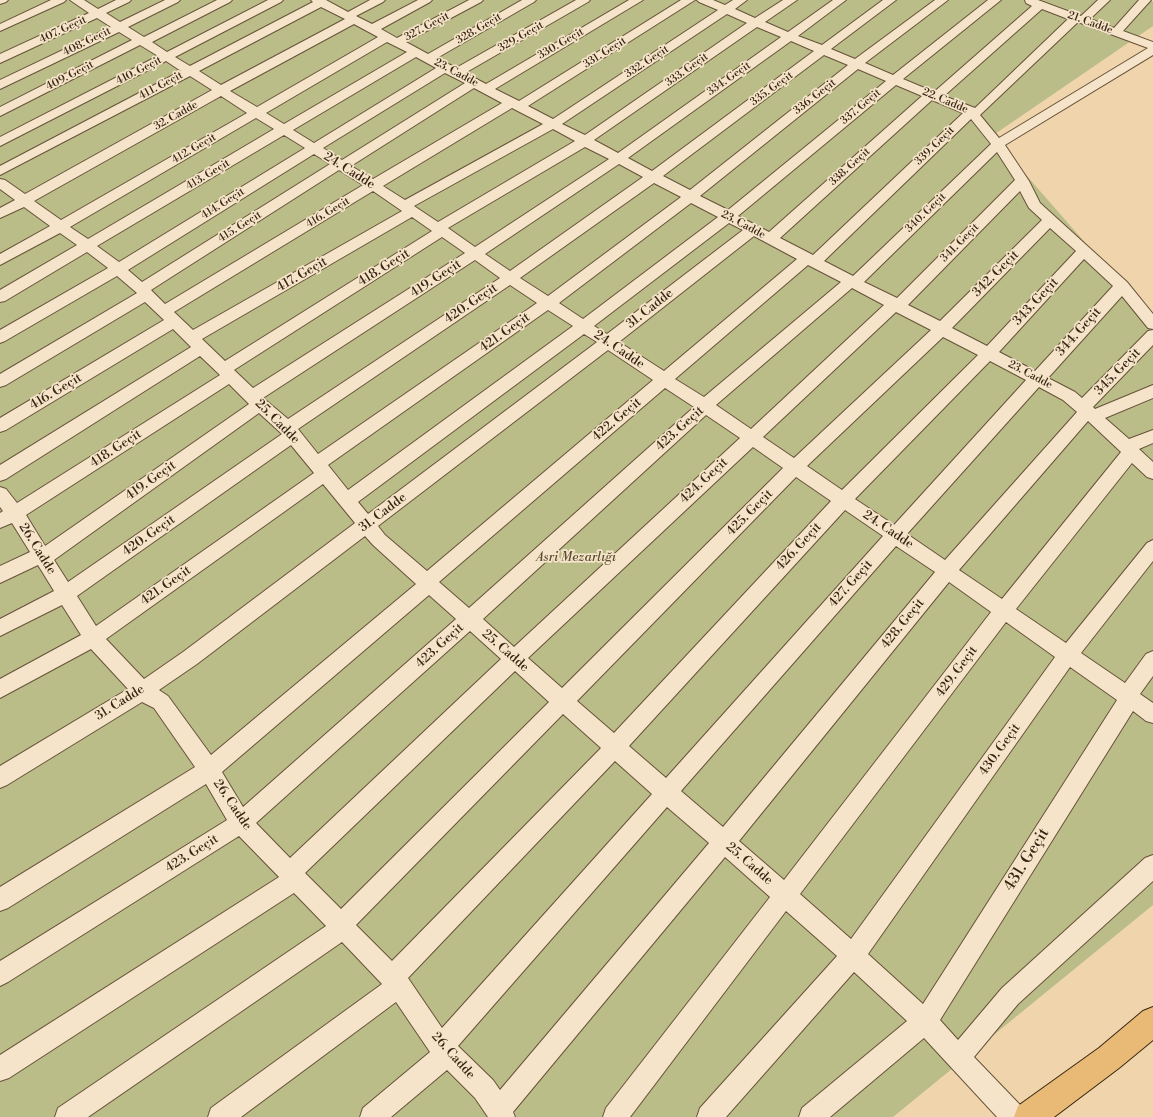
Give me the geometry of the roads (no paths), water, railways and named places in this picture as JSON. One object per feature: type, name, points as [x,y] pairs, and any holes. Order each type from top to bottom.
[{"type":"main road","points":[[1029,1117],[1109,1058],[1153,1021]]},
{"type":"lane","points":[[0,28],[60,0]]},
{"type":"lane","name":"24. Cadde","points":[[76,0],[168,56],[408,208],[510,278],[752,437],[1153,714]]},
{"type":"lane","name":"407. Geçit","points":[[0,59],[125,0]]},
{"type":"lane","name":"408. Geçit","points":[[0,85],[174,0]]},
{"type":"lane","name":"409. Geçit","points":[[0,112],[226,0]]},
{"type":"lane","name":"410. Geçit","points":[[0,142],[277,0]]},
{"type":"lane","name":"32. Cadde","points":[[0,214],[350,18],[379,0]]},
{"type":"lane","points":[[372,29],[426,0]]},
{"type":"lane","name":"327. Geçit","points":[[392,39],[477,0]]},
{"type":"lane","name":"328. Geçit","points":[[428,58],[530,0]]},
{"type":"lane","name":"329. Geçit","points":[[452,70],[584,0]]},
{"type":"lane","name":"330. Geçit","points":[[480,85],[637,0]]},
{"type":"lane","name":"331. Geçit","points":[[516,104],[689,0]]},
{"type":"lane","name":"22. Cadde","points":[[703,0],[971,112],[998,144],[1022,181],[1034,205],[1122,286],[1153,324]]},
{"type":"lane","name":"332. Geçit","points":[[553,124],[741,0]]},
{"type":"lane","name":"333. Geçit","points":[[585,141],[756,22],[791,0]]},
{"type":"lane","name":"334. Geçit","points":[[618,159],[840,0]]},
{"type":"lane","name":"335. Geçit","points":[[652,177],[890,0]]},
{"type":"lane","name":"336. Geçit","points":[[690,197],[857,64],[942,0]]},
{"type":"lane","name":"337. Geçit","points":[[347,500],[584,326],[728,217],[894,80],[995,0]]},
{"type":"lane","name":"21. Cadde","points":[[1027,0],[1153,46]]},
{"type":"lane","points":[[1052,9],[1062,0]]},
{"type":"lane","name":"339. Geçit","points":[[810,260],[971,112],[978,112],[1080,19],[1104,0]]},
{"type":"lane","points":[[1116,32],[1146,0]]},
{"type":"lane","name":"23. Cadde","points":[[320,1],[1068,396],[1130,449],[1153,472]]},
{"type":"lane","name":"411. Geçit","points":[[0,171],[191,71],[320,1]]},
{"type":"lane","name":"338. Geçit","points":[[770,239],[1040,5]]},
{"type":"lane","name":"412. Geçit","points":[[0,260],[257,112],[392,39]]},
{"type":"lane","name":"340. Geçit","points":[[853,282],[998,144],[1153,50]]},
{"type":"lane","name":"413. Geçit","points":[[0,297],[415,52]]},
{"type":"lane","name":"414. Geçit","points":[[0,337],[118,269],[313,148],[452,70]]},
{"type":"lane","name":"415. Geçit","points":[[0,380],[144,292],[340,165],[480,85]]},
{"type":"lane","name":"416. Geçit","points":[[0,426],[169,316],[374,186],[516,104]]},
{"type":"lane","name":"417. Geçit","points":[[0,474],[197,343],[408,208],[553,124]]},
{"type":"lane","name":"418. Geçit","points":[[7,517],[440,230],[585,141]]},
{"type":"lane","name":"419. Geçit","points":[[0,575],[42,557],[256,401],[618,159]]},
{"type":"lane","name":"420. Geçit","points":[[0,628],[65,594],[290,432],[652,177]]},
{"type":"lane","name":"341. Geçit","points":[[896,305],[1022,181]]},
{"type":"lane","name":"25. Cadde","points":[[0,183],[88,246],[118,269],[144,292],[290,432],[379,540],[562,702],[853,955],[925,1022],[1014,1117]]},
{"type":"lane","name":"421. Geçit","points":[[0,689],[93,638],[690,197]]},
{"type":"lane","name":"342. Geçit","points":[[942,329],[1050,220]]},
{"type":"lane","name":"31. Cadde","points":[[0,778],[142,690],[190,658],[608,342],[752,230]]},
{"type":"lane","name":"343. Geçit","points":[[989,353],[1084,251]]},
{"type":"lane","name":"422. Geçit","points":[[0,900],[209,770],[664,380],[810,260]]},
{"type":"lane","name":"423. Geçit","points":[[0,974],[241,823],[706,406],[853,282]]},
{"type":"lane","name":"344. Geçit","points":[[1037,379],[1122,286]]},
{"type":"lane","name":"424. Geçit","points":[[0,1069],[293,876],[514,659],[896,305]]},
{"type":"lane","name":"425. Geçit","points":[[67,1117],[342,927],[795,467],[942,329]]},
{"type":"lane","name":"345. Geçit","points":[[1088,412],[1153,335]]},
{"type":"lane","name":"426. Geçit","points":[[220,1117],[395,982],[843,500],[989,353]]},
{"type":"lane","name":"427. Geçit","points":[[372,1117],[444,1050],[666,792],[895,535],[1037,379]]},
{"type":"lane","points":[[1088,412],[1153,391]]},
{"type":"lane","name":"428. Geçit","points":[[501,1114],[947,571],[1088,412]]},
{"type":"lane","points":[[1130,449],[1153,436]]},
{"type":"lane","name":"429. Geçit","points":[[615,1117],[1004,610],[1130,449]]},
{"type":"lane","name":"26. Cadde","points":[[0,494],[7,517],[42,557],[93,638],[142,690],[161,702],[209,770],[241,823],[395,982],[444,1050],[484,1089],[501,1114]]},
{"type":"lane","name":"430. Geçit","points":[[709,1117],[853,955],[1068,654],[1153,548]]},
{"type":"lane","name":"431. Geçit","points":[[811,1117],[925,1022],[1128,697],[1153,660]]},
{"type":"lane","points":[[958,1058],[1010,996],[1153,866]]},
{"type":"park label","name":"Asri Mezarlığı","points":[[576,558]]}]
